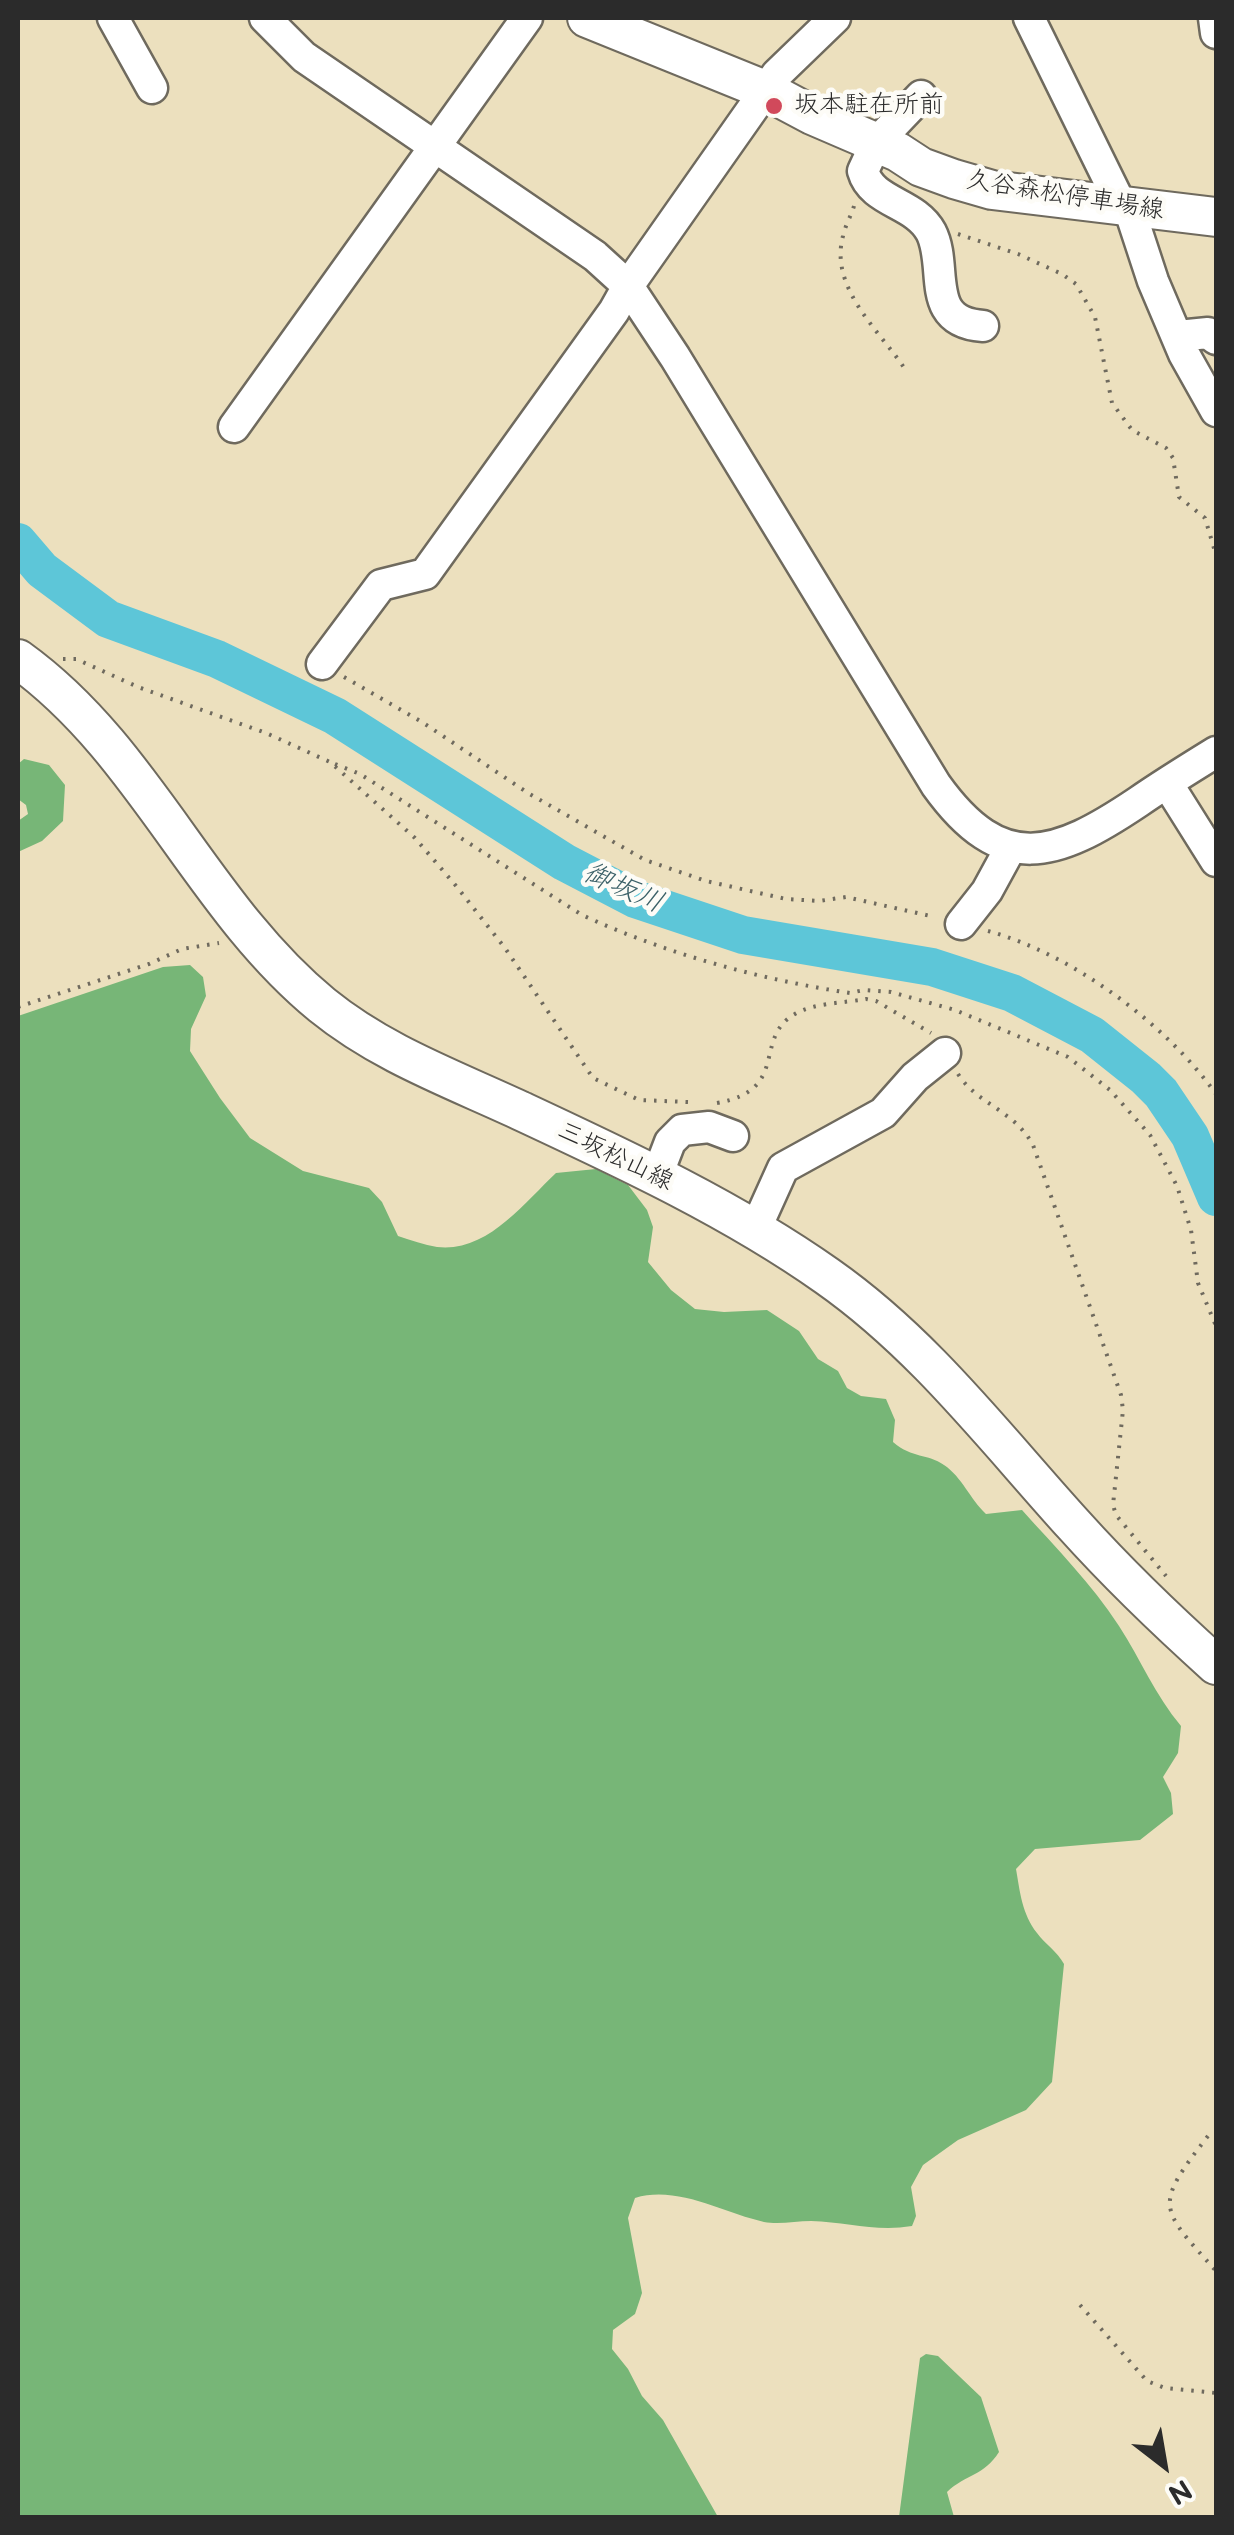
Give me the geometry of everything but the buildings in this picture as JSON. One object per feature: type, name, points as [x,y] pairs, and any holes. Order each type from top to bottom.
[{"type":"main road","name":"久谷森松停車場線","points":[[588,18],[766,90],[921,167],[992,190],[1216,217]]},
{"type":"main road","name":"三坂松山線","points":[[29,667],[90,724],[139,780],[247,932],[323,1006],[368,1038],[426,1070],[657,1176],[755,1230],[829,1278],[915,1347],[1076,1528],[1216,1665]]},
{"type":"street","points":[[113,18],[152,88]]},
{"type":"street","points":[[265,18],[304,57],[595,256],[628,286],[676,357],[936,785],[973,829],[1012,847],[1051,848],[1076,840],[1216,752]]},
{"type":"street","points":[[234,426],[528,18]]},
{"type":"street","points":[[322,664],[381,586],[426,574],[777,74],[835,18]]},
{"type":"street","points":[[1029,18],[1122,207],[1130,211],[1153,281],[1216,411]]},
{"type":"street","points":[[1214,18],[1216,33]]},
{"type":"street","points":[[921,96],[876,142],[863,170],[872,191],[902,204],[929,228],[935,242],[942,300],[956,317],[969,325],[983,326]]},
{"type":"street","points":[[1178,336],[1208,333],[1216,339]]},
{"type":"street","points":[[1167,782],[1216,861]]},
{"type":"street","points":[[961,924],[987,891],[1012,847]]},
{"type":"street","points":[[755,1230],[783,1168],[883,1113],[915,1077],[945,1054]]},
{"type":"street","points":[[657,1176],[670,1142],[682,1130],[709,1128],[733,1136]]},
{"type":"path","points":[[866,180],[842,238],[840,256],[846,285],[854,302],[906,369]]},
{"type":"path","points":[[929,228],[944,228],[1018,254],[1076,284],[1100,334],[1112,403],[1132,430],[1166,448],[1172,458],[1179,497],[1205,518],[1216,555]]},
{"type":"path","points":[[29,667],[76,658],[138,687],[266,732],[360,774],[551,896],[620,932],[725,968],[850,993],[890,992],[956,1010],[1068,1057],[1110,1090],[1150,1135],[1163,1157],[1191,1230],[1198,1283],[1216,1326]]},
{"type":"path","points":[[322,664],[422,722],[543,802],[645,860],[706,881],[786,900],[846,897],[999,934],[1108,989],[1160,1030],[1198,1068],[1216,1094]]},
{"type":"path","points":[[330,762],[415,838],[457,887],[505,948],[593,1078],[638,1100],[697,1102]]},
{"type":"path","points":[[18,1007],[182,949],[216,944],[247,932]]},
{"type":"path","points":[[717,1104],[730,1101],[764,1078],[774,1036],[780,1025],[801,1010],[866,999],[934,1035],[966,1086],[1014,1118],[1034,1145],[1121,1396],[1116,1515],[1166,1576]]},
{"type":"path","points":[[1208,2136],[1182,2170],[1168,2202],[1180,2232],[1216,2272]]},
{"type":"path","points":[[1080,2306],[1147,2380],[1166,2388],[1216,2393]]},
{"type":"green space","points":[[24,759],[49,765],[65,785],[63,821],[42,841],[18,852],[18,821],[28,814],[26,805],[18,799],[18,764]]},
{"type":"green space","points":[[190,965],[203,977],[206,996],[191,1029],[190,1051],[250,1138],[303,1171],[369,1188],[382,1202],[398,1236],[437,1247],[455,1247],[488,1234],[556,1173],[596,1169],[628,1185],[647,1210],[653,1227],[648,1262],[671,1290],[695,1309],[767,1310],[799,1331],[818,1359],[838,1371],[847,1388],[861,1396],[886,1399],[895,1420],[893,1442],[944,1465],[986,1514],[1022,1510],[1108,1610],[1181,1726],[1178,1753],[1163,1777],[1171,1793],[1173,1814],[1140,1840],[1035,1849],[1016,1869],[1028,1918],[1064,1964],[1052,2082],[1026,2110],[958,2140],[923,2165],[911,2187],[916,2216],[912,2226],[770,2223],[668,2195],[635,2198],[628,2218],[642,2293],[635,2314],[613,2330],[612,2349],[642,2396],[663,2420],[718,2517],[18,2517],[18,1016],[163,967]]},
{"type":"green space","points":[[926,2354],[938,2356],[981,2397],[999,2452],[987,2466],[947,2492],[954,2517],[899,2517],[920,2358]]},
{"type":"waterway","name":"御坂川","points":[[18,542],[42,570],[108,619],[217,659],[335,716],[564,862],[635,899],[743,935],[932,967],[1012,993],[1092,1035],[1161,1093],[1190,1136],[1216,1197]]},
{"type":"place","name":"坂本駐在所前","points":[[774,106]]}]
